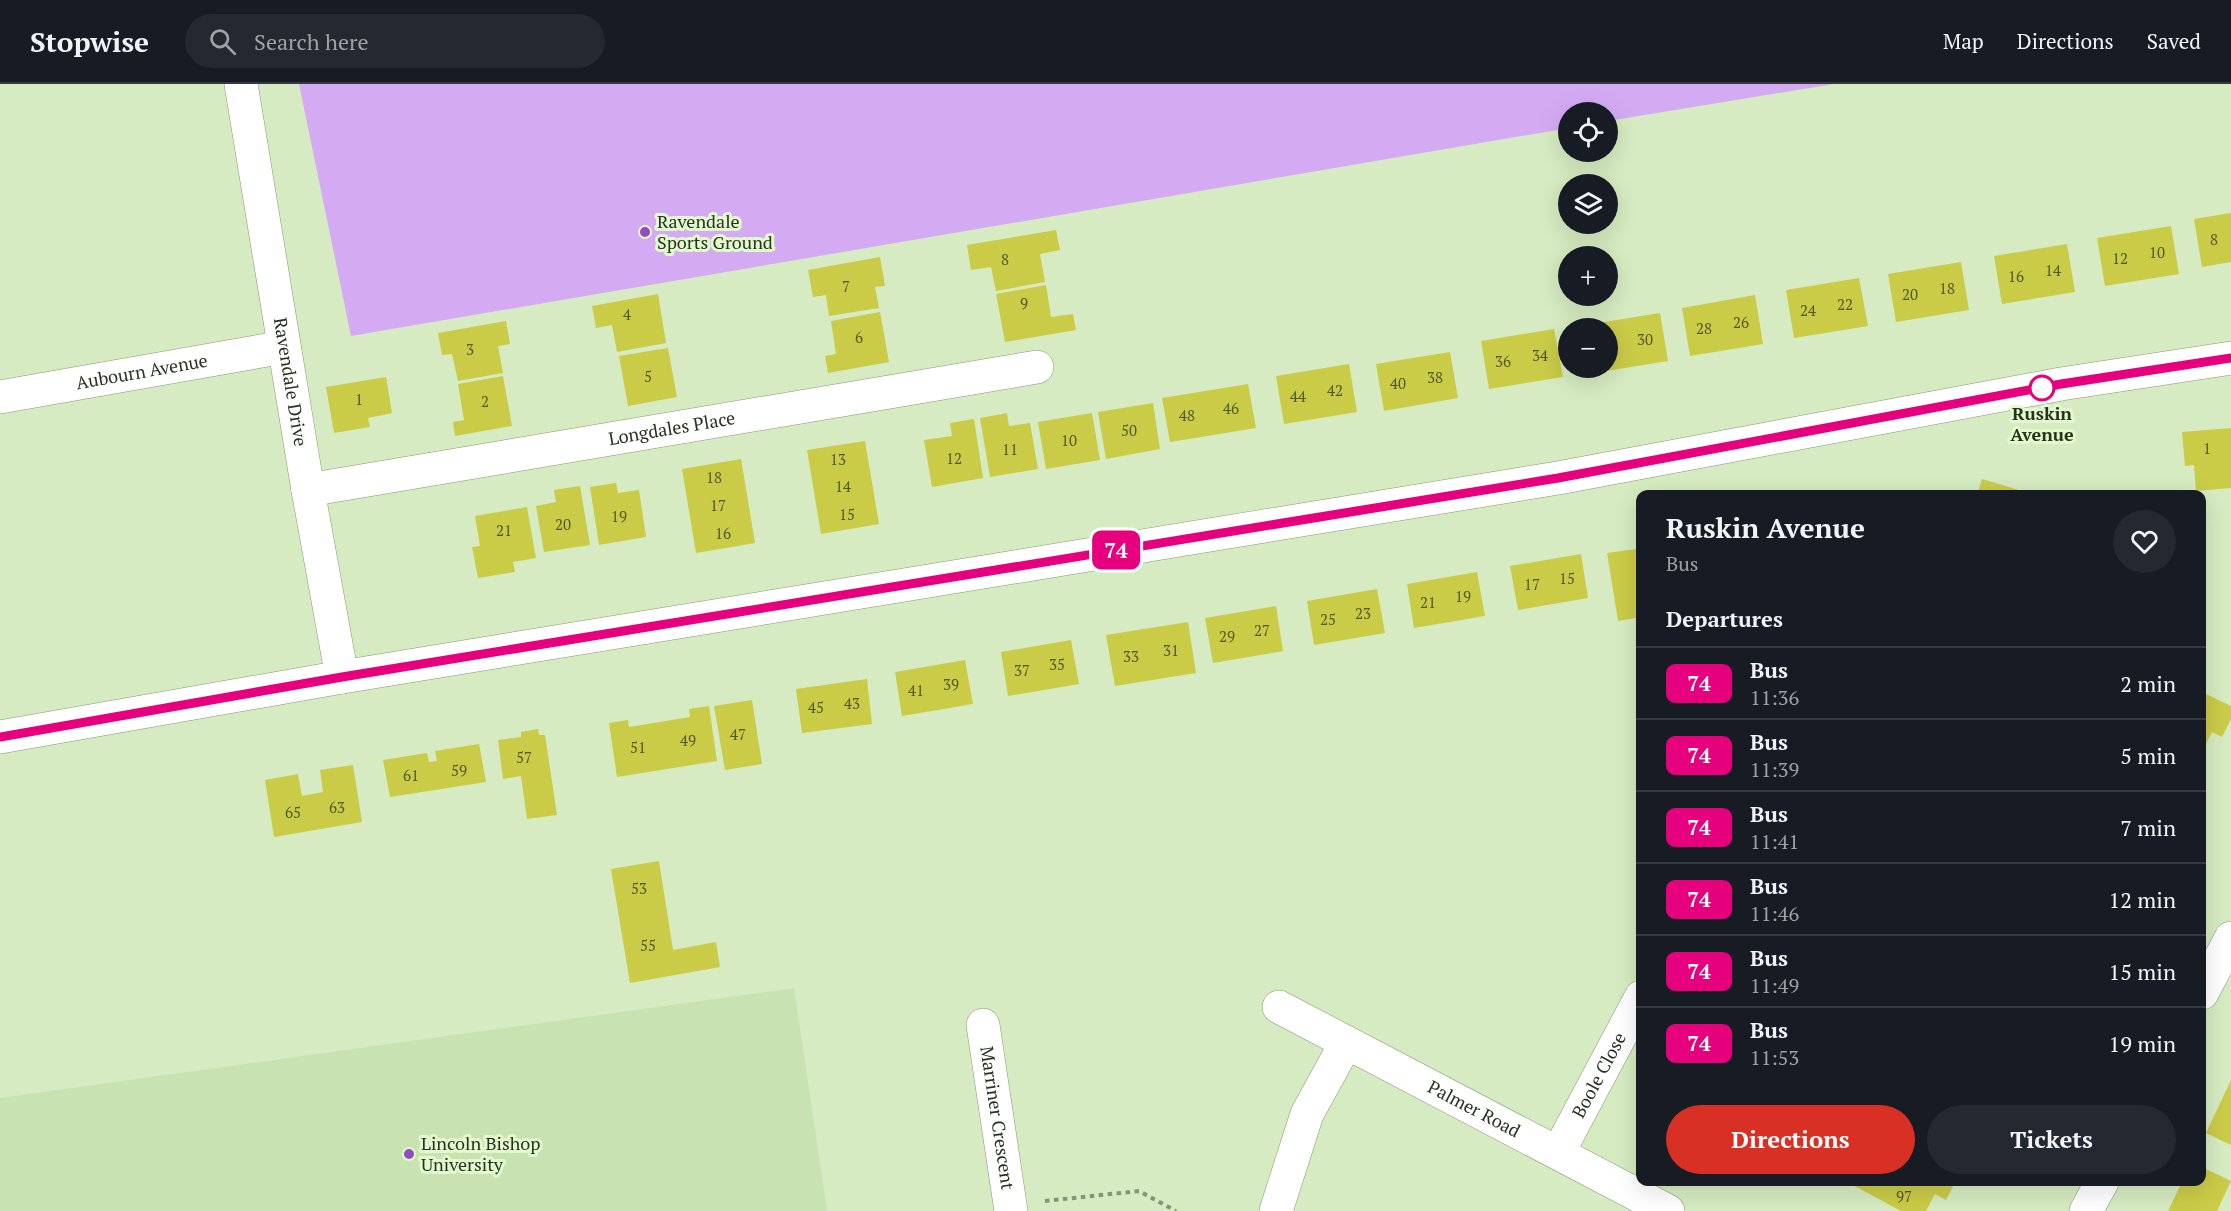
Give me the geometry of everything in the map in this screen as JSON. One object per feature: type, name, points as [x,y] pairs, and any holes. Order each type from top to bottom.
[{"type":"street","name":"Ravendale Drive","points":[[241,84],[308,490],[342,677]]},
{"type":"street","name":"Aubourn Avenue","points":[[0,397],[284,347]]},
{"type":"street","points":[[0,737],[342,677],[1558,478],[2061,384],[2231,358]]},
{"type":"street","name":"Longdales Place","points":[[308,490],[1037,367]]},
{"type":"street","points":[[2206,985],[2231,938]]},
{"type":"street","name":"Boole Close","points":[[1557,1153],[1636,1006]]},
{"type":"street","name":"Palmer Road","points":[[1279,1007],[1668,1211]]},
{"type":"street","name":"Marriner Crescent","points":[[983,1025],[1011,1208]]},
{"type":"street","points":[[1276,1211],[1307,1114],[1346,1043]]},
{"type":"street","points":[[2086,1211],[2100,1186]]},
{"type":"path","points":[[1011,1208],[1139,1191],[1176,1211]]},
{"type":"shaded area","name":"Ravendale Sports Ground","points":[[299,84],[1834,84],[1618,119],[1618,102],[1558,102],[1558,130],[351,336]]},
{"type":"shaded area","name":"Lincoln Bishop University","points":[[794,988],[827,1211],[0,1211],[0,1098]]},
{"type":"building","points":[[2231,213],[2231,262],[2202,267],[2194,219]]},
{"type":"building","points":[[2171,226],[2179,274],[2105,286],[2097,238]]},
{"type":"building","points":[[1056,230],[1060,250],[1040,254],[1045,282],[996,291],[991,267],[971,270],[967,245]]},
{"type":"building","points":[[2067,244],[2075,292],[2002,304],[1994,256]]},
{"type":"building","points":[[880,257],[885,286],[875,287],[879,308],[829,316],[826,295],[813,297],[808,270]]},
{"type":"building","points":[[1961,262],[1969,310],[1896,322],[1888,274]]},
{"type":"building","points":[[1859,278],[1868,326],[1794,338],[1786,290]]},
{"type":"building","points":[[1046,285],[1051,317],[1073,314],[1076,330],[1005,342],[996,294]]},
{"type":"building","points":[[658,294],[666,343],[617,352],[612,325],[596,328],[592,306]]},
{"type":"building","points":[[1755,295],[1763,344],[1690,356],[1682,308]]},
{"type":"building","points":[[880,312],[889,362],[828,373],[825,356],[836,354],[831,321]]},
{"type":"building","points":[[1660,313],[1668,361],[1618,369],[1618,320]]},
{"type":"building","points":[[506,321],[510,344],[498,346],[503,373],[458,381],[452,354],[442,355],[438,333]]},
{"type":"building","points":[[1554,329],[1558,350],[1558,378],[1489,389],[1481,341]]},
{"type":"building","points":[[668,348],[677,397],[628,406],[619,356]]},
{"type":"building","points":[[1450,352],[1458,398],[1384,411],[1376,364]]},
{"type":"building","points":[[1349,364],[1357,412],[1284,424],[1276,376]]},
{"type":"building","points":[[503,376],[512,426],[455,436],[453,422],[464,420],[458,384]]},
{"type":"building","points":[[386,377],[392,413],[368,418],[370,427],[334,433],[326,387]]},
{"type":"building","points":[[1248,384],[1256,428],[1170,442],[1162,398]]},
{"type":"building","points":[[1153,403],[1160,449],[1106,459],[1098,412]]},
{"type":"building","points":[[1007,413],[1009,426],[1030,423],[1038,469],[990,477],[980,418]]},
{"type":"building","points":[[1092,413],[1100,460],[1046,469],[1038,422]]},
{"type":"building","points":[[974,419],[983,478],[932,487],[924,440],[952,436],[950,423]]},
{"type":"building","points":[[2231,428],[2231,488],[2196,490],[2194,465],[2185,466],[2182,432]]},
{"type":"building","points":[[865,441],[879,524],[821,534],[807,450]]},
{"type":"building","points":[[741,459],[755,543],[696,553],[682,469]]},
{"type":"building","points":[[1982,479],[2019,490],[1979,490]]},
{"type":"building","points":[[616,483],[618,493],[639,490],[646,537],[599,545],[590,487]]},
{"type":"building","points":[[580,486],[590,545],[544,552],[536,506],[556,502],[554,490]]},
{"type":"building","points":[[527,507],[536,558],[513,562],[515,572],[478,578],[472,547],[480,546],[475,516]]},
{"type":"building","points":[[1636,549],[1636,618],[1618,621],[1607,553]]},
{"type":"building","points":[[1581,554],[1588,598],[1518,610],[1510,566]]},
{"type":"building","points":[[1477,572],[1485,616],[1414,628],[1407,584]]},
{"type":"building","points":[[1377,589],[1385,633],[1314,645],[1307,601]]},
{"type":"building","points":[[1276,606],[1283,651],[1213,663],[1205,618]]},
{"type":"building","points":[[1188,622],[1196,673],[1115,686],[1106,635]]},
{"type":"building","points":[[1071,640],[1079,684],[1008,696],[1001,652]]},
{"type":"building","points":[[965,660],[973,704],[902,716],[895,672]]},
{"type":"building","points":[[867,679],[872,724],[802,733],[796,689]]},
{"type":"building","points":[[2206,694],[2231,706],[2231,719],[2222,737],[2212,732],[2206,744]]},
{"type":"building","points":[[752,700],[762,764],[725,770],[714,706]]},
{"type":"building","points":[[709,706],[717,761],[617,777],[609,723],[628,720],[629,727],[690,717],[689,709]]},
{"type":"building","points":[[538,729],[539,735],[545,735],[557,815],[527,819],[521,776],[503,779],[498,740],[521,737],[521,732]]},
{"type":"building","points":[[479,744],[486,782],[390,797],[383,760],[427,753],[429,762],[437,761],[435,751]]},
{"type":"building","points":[[353,765],[362,822],[274,837],[265,780],[298,774],[302,796],[323,792],[320,770]]},
{"type":"building","points":[[659,861],[673,950],[716,942],[720,967],[630,983],[611,869]]},
{"type":"building","points":[[2231,1080],[2231,1145],[2206,1133]]},
{"type":"building","points":[[2206,1169],[2231,1181],[2217,1211],[2168,1211],[2180,1186],[2206,1186]]},
{"type":"building","points":[[1855,1186],[1953,1186],[1946,1200],[1935,1194],[1926,1211],[1901,1211]]},
{"type":"bus line","name":"74","points":[[0,737],[342,677],[1558,478],[2061,384],[2231,358]]},
{"type":"place","name":"Ravendale Sports Ground","points":[[645,232]]},
{"type":"place","name":"Ruskin Avenue","points":[[2042,388]]},
{"type":"place","name":"Lincoln Bishop University","points":[[409,1154]]}]
